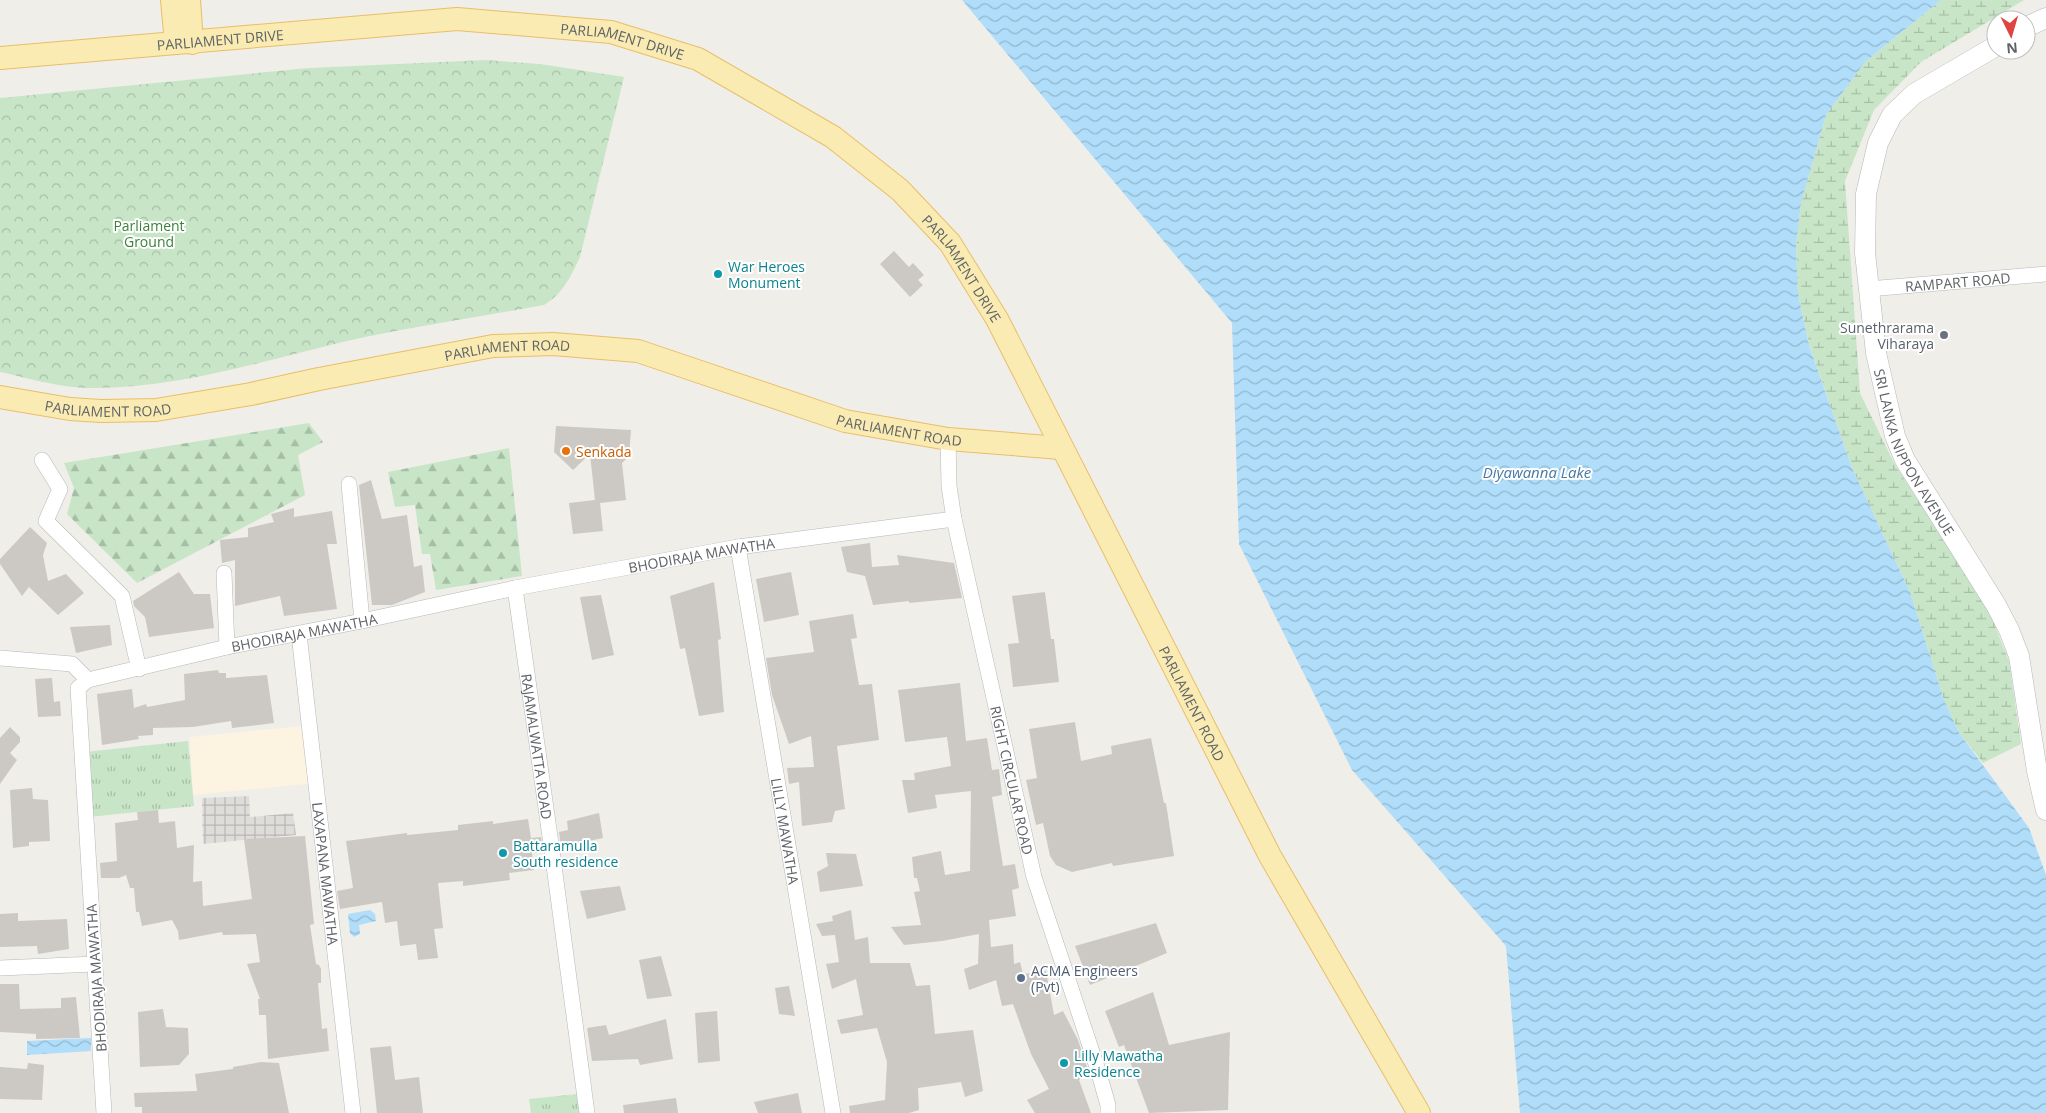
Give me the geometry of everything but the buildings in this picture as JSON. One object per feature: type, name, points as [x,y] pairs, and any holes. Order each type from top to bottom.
[{"type":"main road","points":[[172,0],[184,43]]},
{"type":"main road","points":[[184,43],[189,0]]},
{"type":"main road","name":"PARLIAMENT DRIVE","points":[[0,58],[457,19],[611,32],[698,59],[834,137],[900,190],[950,243],[998,320],[1061,448]]},
{"type":"main road","name":"PARLIAMENT ROAD","points":[[0,397],[93,411],[156,410],[251,394],[493,346],[553,344],[638,351],[845,421],[948,439],[1061,448],[1270,856],[1419,1113]]},
{"type":"street","name":"SRI LANKA NIPPON AVENUE","points":[[1986,52],[1914,94],[1892,115],[1878,143],[1866,194],[1865,253],[1876,353],[1899,444],[1906,460],[1996,605],[2009,630],[2018,656],[2035,762],[2046,810]]},
{"type":"street","name":"RAMPART ROAD","points":[[1868,289],[2046,274]]},
{"type":"street","name":"RIGHT CIRCULAR ROAD","points":[[948,439],[949,486],[954,519],[1034,877],[1098,1070],[1108,1105],[1108,1113]]},
{"type":"street","points":[[42,460],[60,489],[46,521],[122,596],[139,669]]},
{"type":"street","points":[[349,484],[362,621]]},
{"type":"street","name":"BHODIRAJA MAWATHA","points":[[104,1113],[78,688],[88,680],[227,647],[299,634],[515,588],[738,547],[954,519]]},
{"type":"street","name":"LILLY MAWATHA","points":[[738,547],[833,1113]]},
{"type":"street","points":[[224,573],[227,647]]},
{"type":"street","name":"RAJAMALWATTA ROAD","points":[[515,588],[587,1113]]},
{"type":"street","name":"LAXAPANA MAWATHA","points":[[299,634],[353,1113]]},
{"type":"street","points":[[0,658],[72,664],[88,680]]},
{"type":"street","points":[[0,968],[95,964]]},
{"type":"shaded area","points":[[303,726],[316,783],[193,795],[190,737]]},
{"type":"shaded area","points":[[249,796],[250,817],[293,813],[296,835],[203,844],[202,798]]},
{"type":"green space","points":[[1941,0],[2024,0],[2007,10],[1986,10],[1986,23],[1921,62],[1874,110],[1845,181],[1860,393],[1895,465],[1987,606],[2009,661],[2021,744],[1983,763],[1958,731],[1943,697],[1910,592],[1852,468],[1809,344],[1798,294],[1796,245],[1801,203],[1826,115],[1865,62]]},
{"type":"green space","name":"Parliament Ground","points":[[485,60],[540,64],[624,77],[580,257],[570,278],[551,301],[544,305],[365,337],[227,371],[156,384],[86,388],[53,384],[0,372],[0,98],[309,68]]},
{"type":"green space","points":[[309,423],[323,442],[298,455],[305,495],[137,583],[67,514],[74,488],[64,463]]},
{"type":"green space","points":[[509,448],[522,576],[436,590],[430,554],[422,554],[415,505],[395,507],[388,472]]},
{"type":"green space","points":[[188,741],[194,806],[89,817],[85,752]]},
{"type":"green space","points":[[577,1094],[579,1113],[531,1113],[529,1099]]},
{"type":"water","name":"Diyawanna Lake","points":[[962,0],[1941,0],[1865,62],[1826,115],[1801,203],[1796,245],[1798,294],[1809,345],[1852,468],[1910,592],[1943,697],[1958,731],[2029,828],[2046,875],[2046,1113],[1520,1113],[1506,946],[1352,770],[1239,544],[1232,323]]},
{"type":"water","points":[[370,910],[375,914],[376,921],[359,925],[360,934],[354,937],[350,933],[348,914]]},
{"type":"water","points":[[91,1038],[91,1051],[27,1055],[27,1041]]},
{"type":"place","name":"War Heroes Monument","points":[[718,274]]},
{"type":"place","name":"Sunethrarama Viharaya","points":[[1944,335]]},
{"type":"place","name":"Senkada","points":[[566,451]]},
{"type":"place","name":"Battaramulla South residence","points":[[503,853]]},
{"type":"place","name":"ACMA Engineers (Pvt)","points":[[1021,978]]},
{"type":"place","name":"Lilly Mawatha Residence","points":[[1064,1063]]}]
